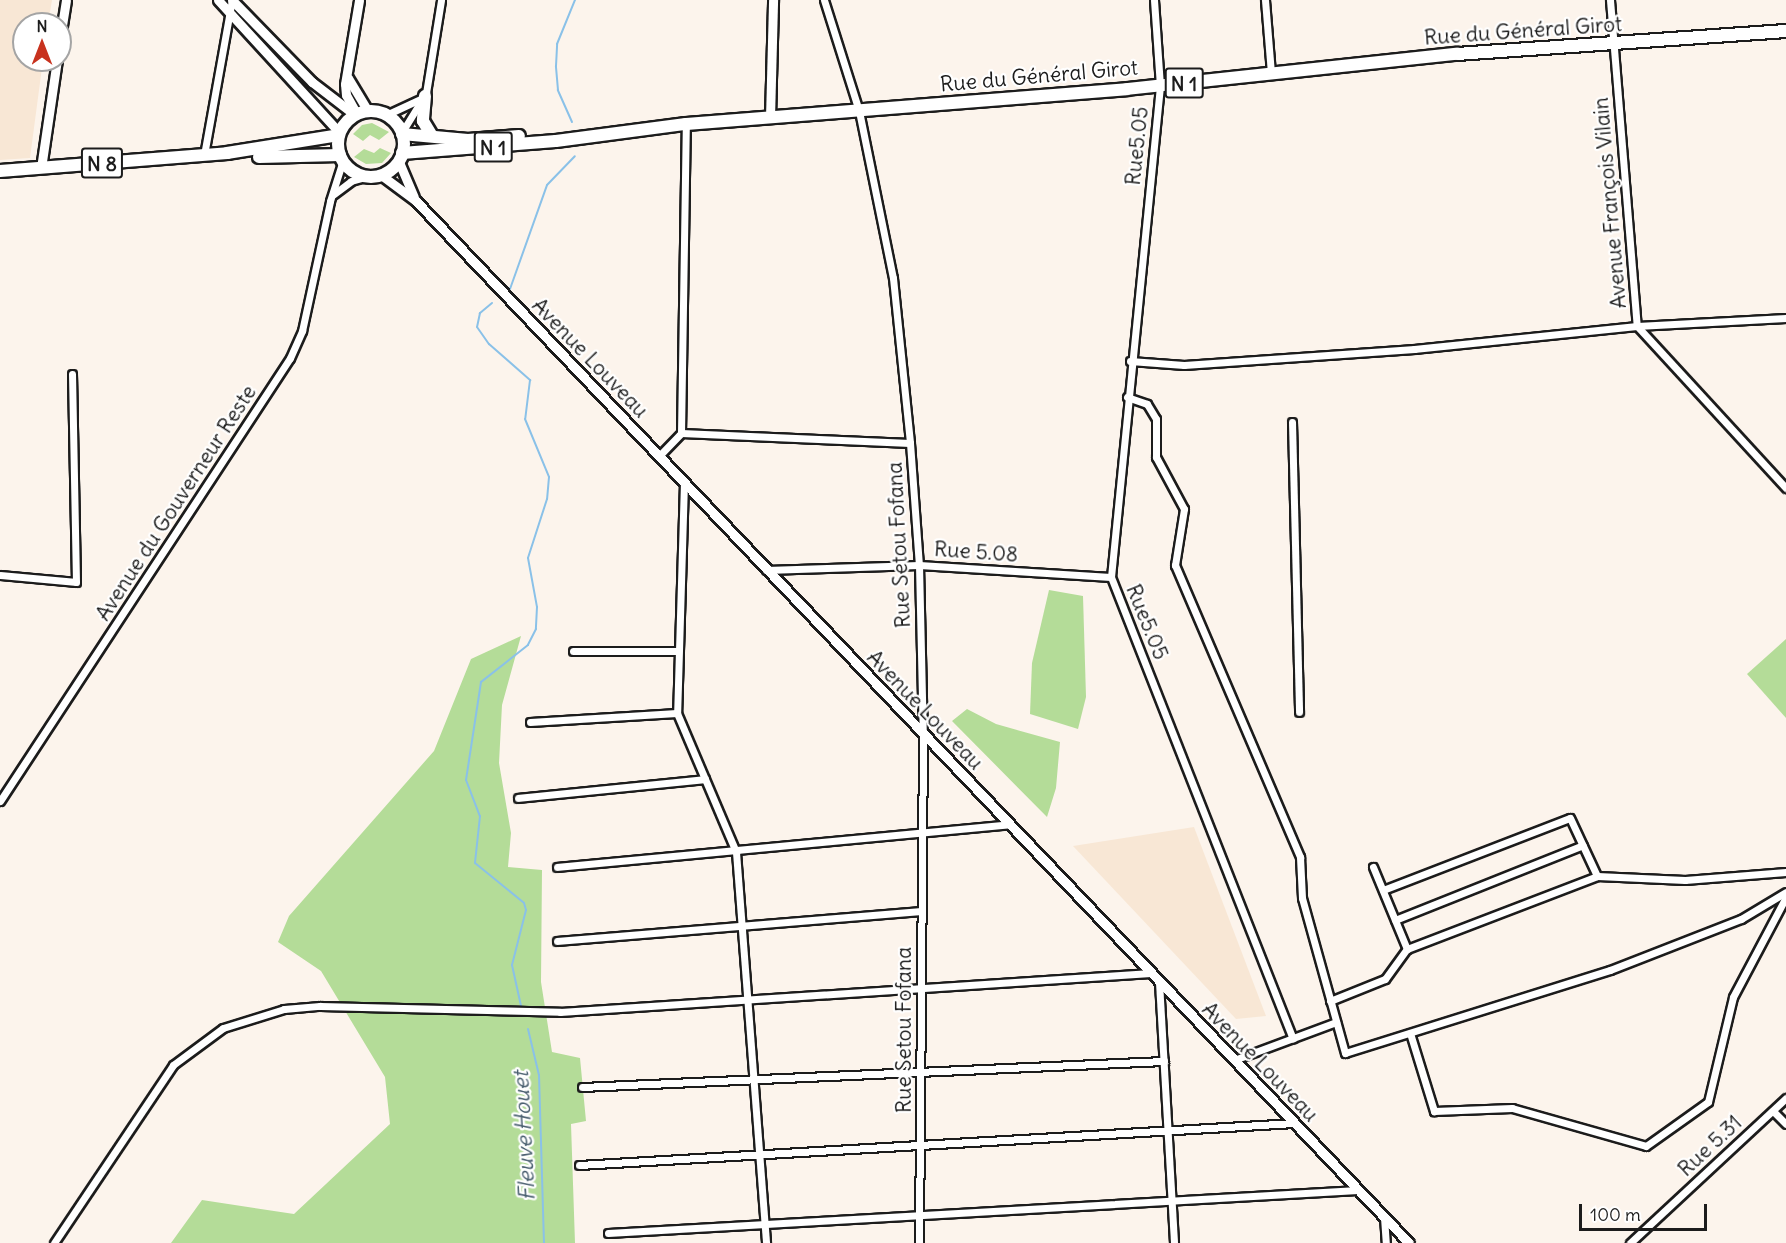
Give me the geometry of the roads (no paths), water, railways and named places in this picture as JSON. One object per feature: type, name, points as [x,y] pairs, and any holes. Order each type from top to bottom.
[{"type":"highway","name":"Rue du Général Girot","points":[[583,135],[686,124],[1160,86],[1272,73],[1786,31]]},
{"type":"highway","points":[[425,95],[423,122],[432,136]]},
{"type":"highway","points":[[360,114],[386,114],[402,133],[401,157],[375,176],[351,170],[342,158],[337,135],[360,114]]},
{"type":"highway","name":"N 1","points":[[402,133],[468,140],[583,135]]},
{"type":"highway","name":"N 8","points":[[0,171],[204,155],[305,143],[337,135]]},
{"type":"highway","name":"N 1","points":[[401,157],[556,141],[583,135]]},
{"type":"highway","name":"N 8","points":[[204,155],[342,158]]},
{"type":"main road","points":[[218,0],[337,135]]},
{"type":"main road","points":[[232,0],[312,82],[360,114]]},
{"type":"main road","points":[[359,0],[348,78],[349,102],[360,114]]},
{"type":"main road","points":[[770,118],[773,0]]},
{"type":"main road","points":[[41,168],[55,72]]},
{"type":"main road","points":[[348,78],[358,100],[360,114]]},
{"type":"main road","name":"Avenue Louveau","points":[[401,157],[417,201]]},
{"type":"main road","name":"Avenue Louveau","points":[[375,176],[417,201],[1409,1243]]},
{"type":"street","points":[[204,155],[232,0]]},
{"type":"street","points":[[402,133],[425,95],[441,0]]},
{"type":"street","name":"Rue Setou Fofana","points":[[824,0],[859,111],[893,278],[910,443],[919,565],[923,735],[919,1243]]},
{"type":"street","name":"Rue5.05","points":[[1154,0],[1160,86],[1130,361],[1111,578],[1293,1038]]},
{"type":"street","points":[[1265,0],[1272,73]]},
{"type":"street","name":"Avenue François Vilain","points":[[1610,0],[1637,326],[1786,488]]},
{"type":"street","points":[[386,114],[413,104],[425,95]]},
{"type":"street","points":[[659,456],[681,433],[686,124]]},
{"type":"street","name":"Avenue du Gouverneur Reste","points":[[0,801],[290,358],[302,331],[330,201],[342,158]]},
{"type":"street","points":[[330,201],[341,186],[375,176]]},
{"type":"street","points":[[1130,361],[1185,365],[1414,349],[1637,326],[1786,318]]},
{"type":"street","points":[[0,575],[76,582],[72,374]]},
{"type":"street","points":[[1127,397],[1147,404],[1156,419],[1156,457],[1184,508],[1175,565],[1300,857],[1302,898],[1345,1053],[1610,970],[1741,919],[1786,895]]},
{"type":"street","points":[[1292,422],[1299,712]]},
{"type":"street","points":[[681,433],[910,443]]},
{"type":"street","points":[[684,482],[677,713],[736,852],[766,1243]]},
{"type":"street","name":"Rue 5.08","points":[[766,570],[919,565],[1111,578]]},
{"type":"street","points":[[573,651],[678,651]]},
{"type":"street","points":[[530,722],[677,713]]},
{"type":"street","points":[[518,798],[705,779]]},
{"type":"street","points":[[1383,890],[1570,818],[1597,876]]},
{"type":"street","points":[[557,867],[736,852],[1009,824]]},
{"type":"street","points":[[1395,920],[1583,845]]},
{"type":"street","points":[[1373,867],[1407,949]]},
{"type":"street","points":[[1330,1001],[1385,979],[1407,949],[1597,876],[1685,880],[1786,872]]},
{"type":"street","points":[[1410,1033],[1434,1111],[1512,1108],[1646,1146],[1708,1102],[1733,997],[1786,895]]},
{"type":"street","points":[[557,941],[921,910]]},
{"type":"street","points":[[54,1243],[174,1065],[223,1028],[284,1009],[320,1006],[560,1012],[1151,973]]},
{"type":"street","points":[[1159,982],[1174,1243]]},
{"type":"street","points":[[1234,1060],[1336,1022]]},
{"type":"street","points":[[582,1087],[753,1077],[1164,1061]]},
{"type":"street","name":"Rue 5.31","points":[[1630,1243],[1786,1098]]},
{"type":"street","points":[[1773,1111],[1786,1125]]},
{"type":"street","points":[[579,1165],[1293,1123]]},
{"type":"street","points":[[608,1233],[1358,1191]]},
{"type":"street","points":[[1384,1217],[1386,1243]]},
{"type":"waterway","name":"Fleuve Houet","points":[[572,122],[558,90],[556,66],[557,44],[575,0]]},
{"type":"waterway","name":"Fleuve Houet","points":[[510,289],[547,185],[575,156]]},
{"type":"waterway","name":"Fleuve Houet","points":[[492,303],[480,313],[477,327],[489,344],[530,380],[525,419],[549,477],[547,499],[528,558],[537,607],[536,629],[528,645],[481,682],[466,780],[480,816],[475,863],[524,903],[526,910],[512,965],[521,1006]]},
{"type":"waterway","name":"Fleuve Houet","points":[[528,1029],[539,1075],[544,1243]]}]
